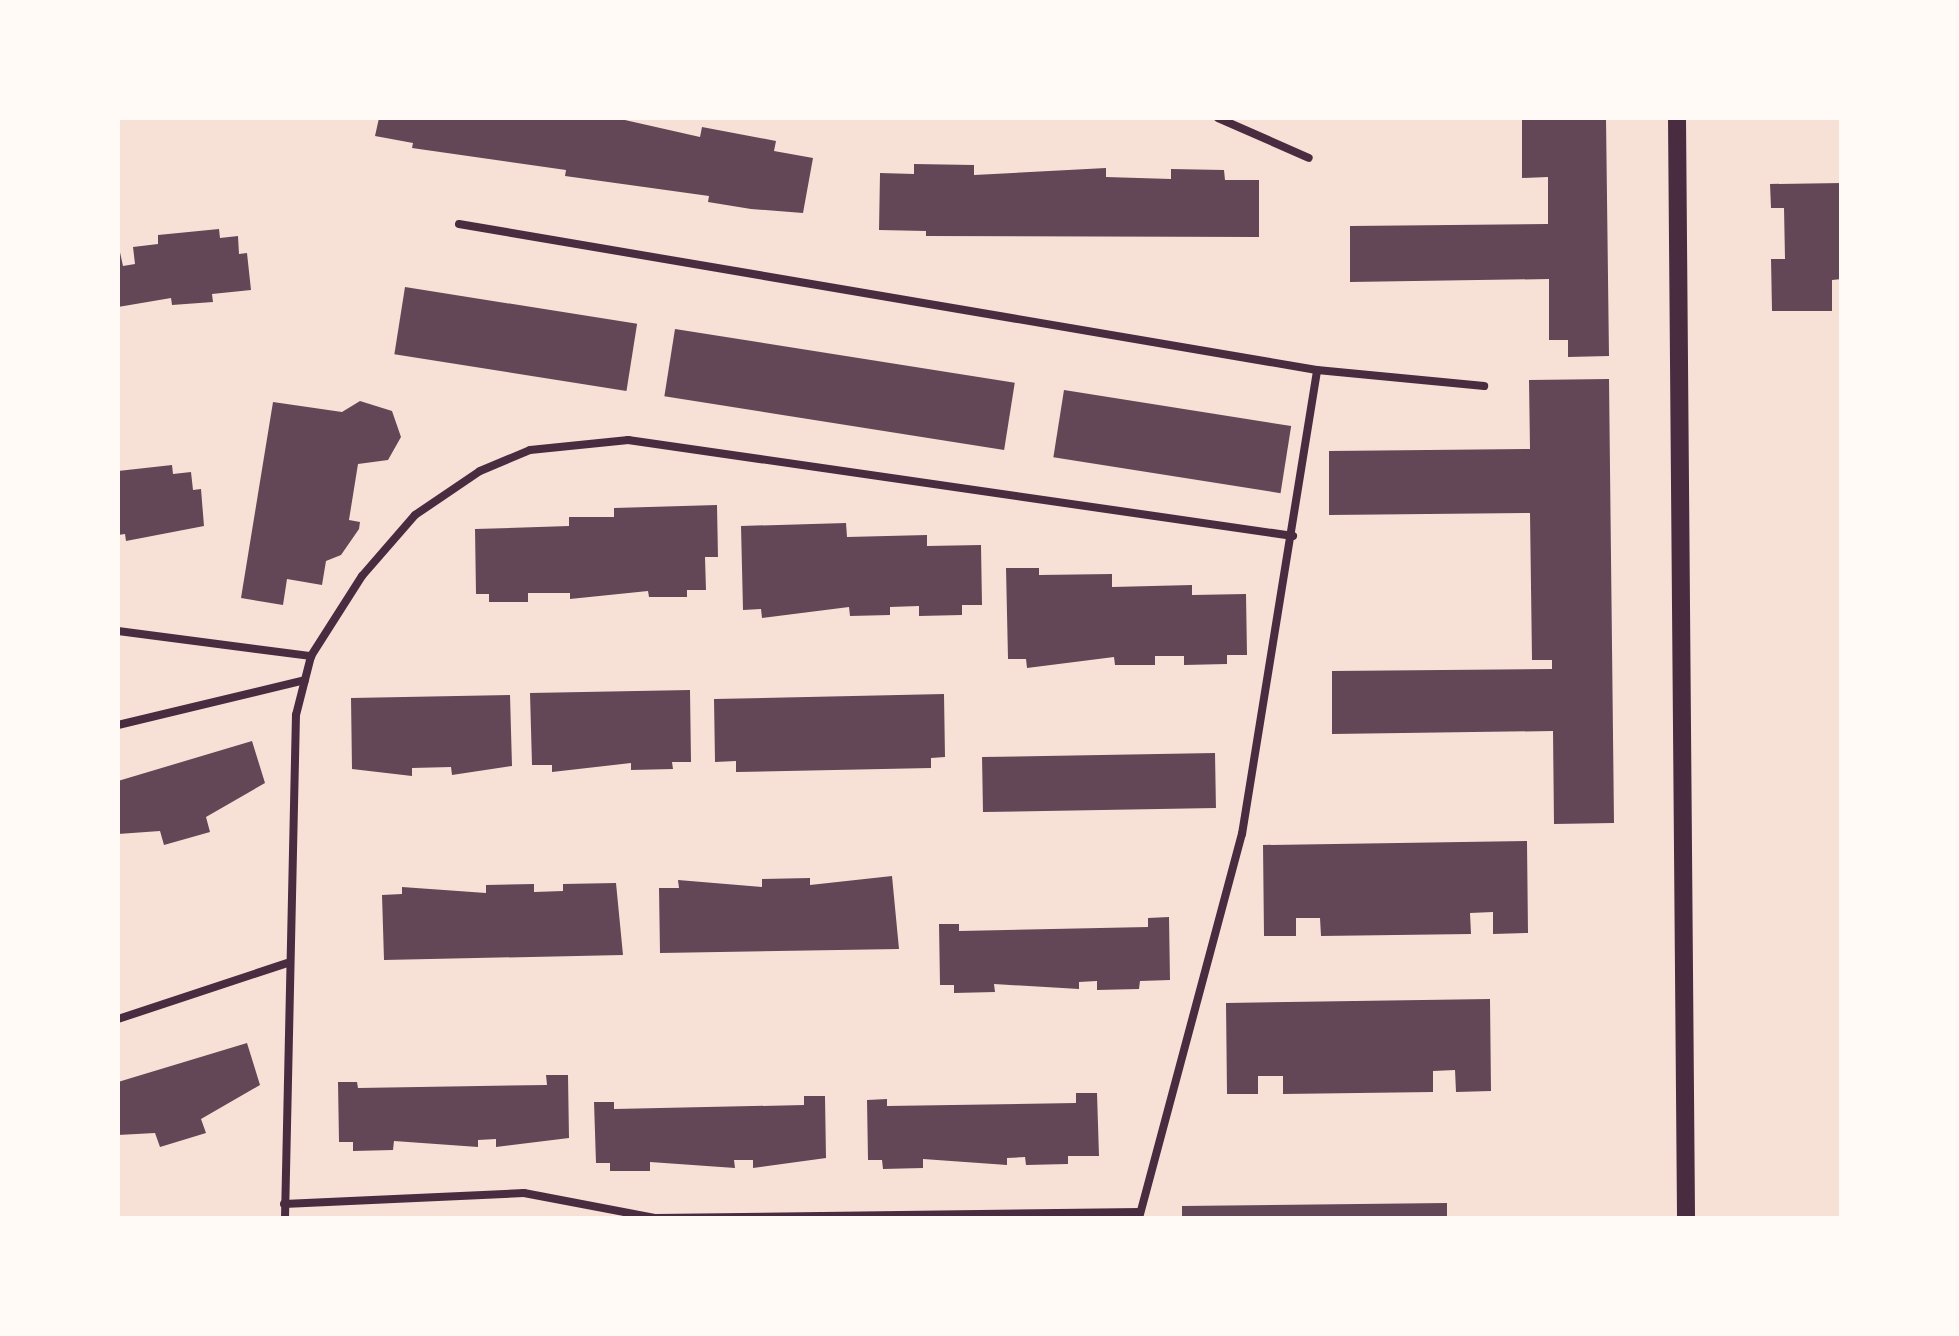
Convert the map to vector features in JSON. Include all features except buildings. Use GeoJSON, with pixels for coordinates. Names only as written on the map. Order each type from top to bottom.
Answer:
{"type":"FeatureCollection","features":[{"type":"Feature","properties":{"kind":"street"},"geometry":{"type":"LineString","coordinates":[[1678,118],[1686,1218]]}},
{"type":"Feature","properties":{"kind":"lane"},"geometry":{"type":"LineString","coordinates":[[1218,118],[1309,158]]}},
{"type":"Feature","properties":{"kind":"lane"},"geometry":{"type":"LineString","coordinates":[[459,224],[1317,370],[1484,386]]}},
{"type":"Feature","properties":{"kind":"lane"},"geometry":{"type":"LineString","coordinates":[[284,1204],[524,1194],[654,1218],[1140,1215],[1242,834],[1317,370]]}},
{"type":"Feature","properties":{"kind":"lane"},"geometry":{"type":"LineString","coordinates":[[285,1218],[286,963],[296,714],[311,656],[362,576],[415,515],[480,471],[530,450],[574,441],[628,440],[1293,536]]}},
{"type":"Feature","properties":{"kind":"lane"},"geometry":{"type":"LineString","coordinates":[[118,631],[311,656]]}},
{"type":"Feature","properties":{"kind":"lane"},"geometry":{"type":"LineString","coordinates":[[118,725],[305,680]]}},
{"type":"Feature","properties":{"kind":"lane"},"geometry":{"type":"LineString","coordinates":[[118,1019],[286,963]]}}]}
